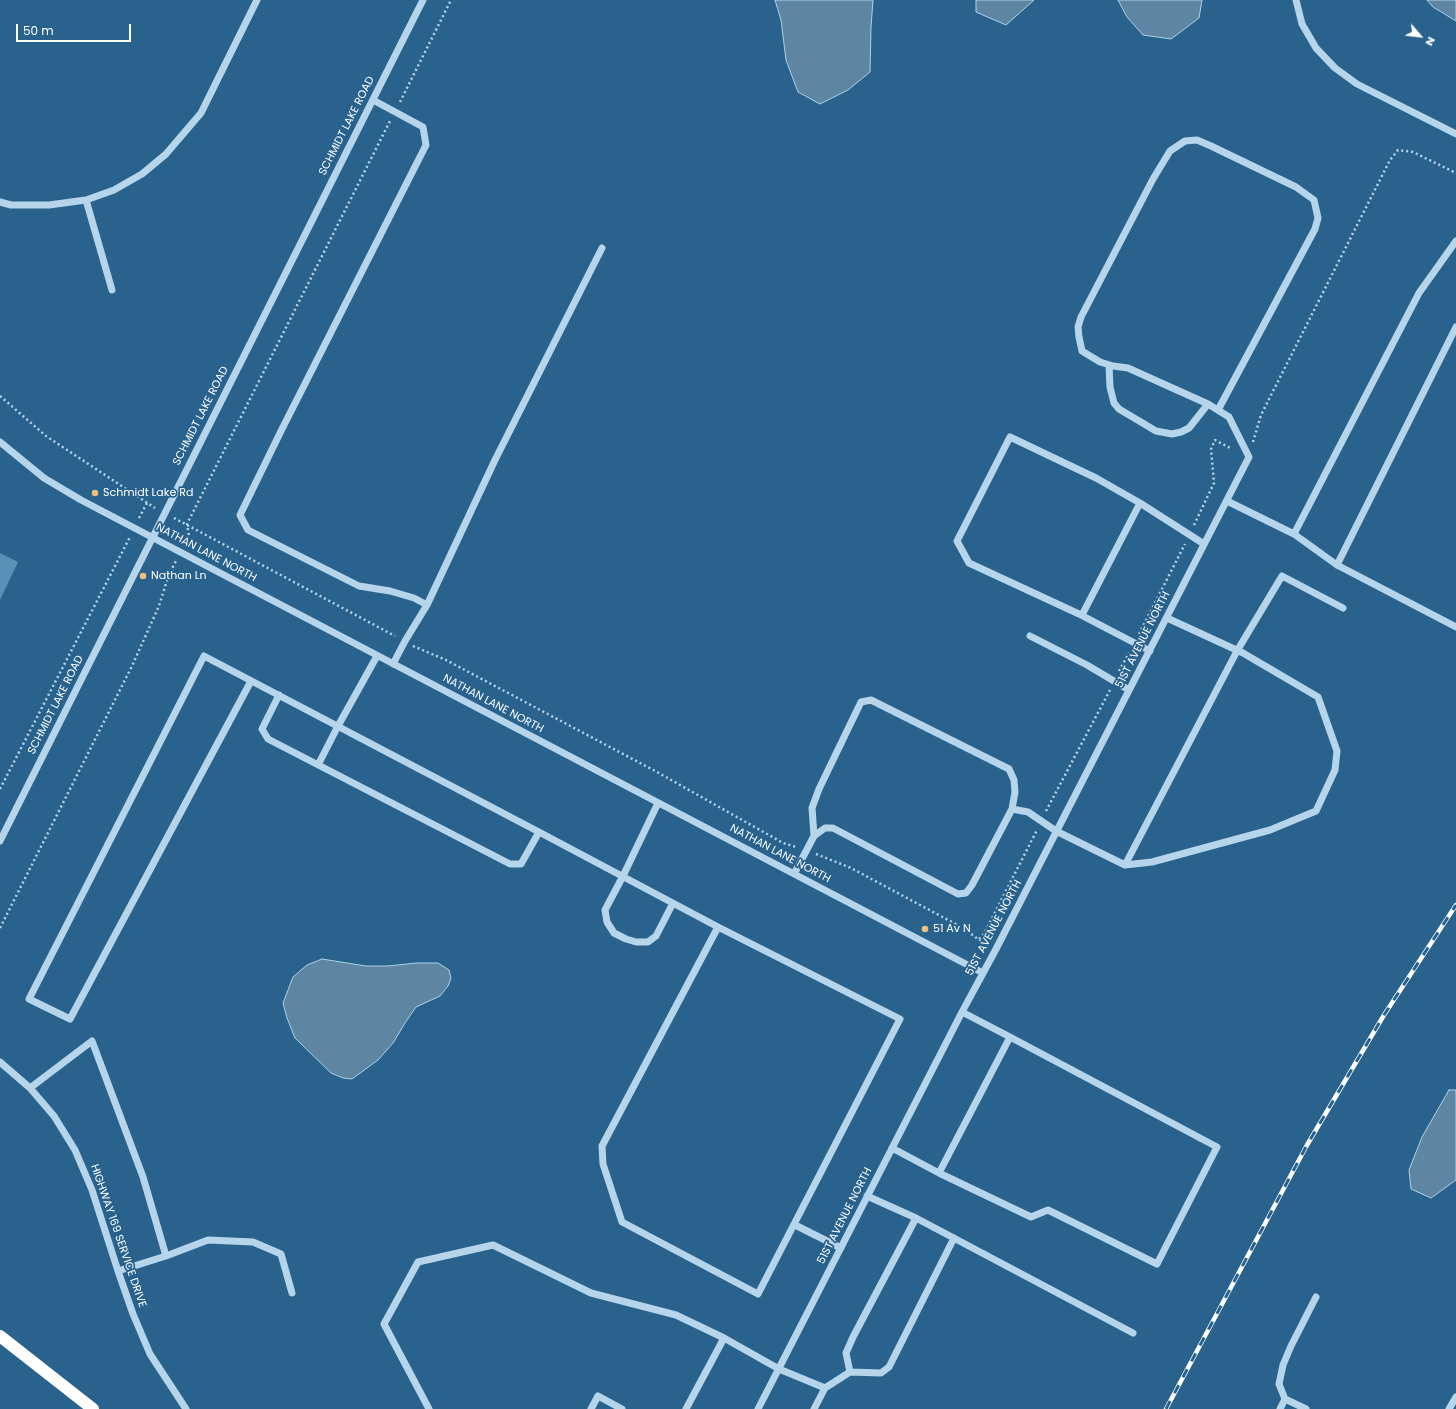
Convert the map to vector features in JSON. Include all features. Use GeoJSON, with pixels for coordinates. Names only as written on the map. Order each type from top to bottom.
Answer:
{"type":"FeatureCollection","features":[{"type":"Feature","properties":{"kind":"highway"},"geometry":{"type":"LineString","coordinates":[[0,1336],[93,1409]]}},
{"type":"Feature","properties":{"kind":"street"},"geometry":{"type":"LineString","coordinates":[[0,202],[11,205],[49,205],[86,200],[114,190],[142,174],[166,154],[201,113],[257,0]]}},
{"type":"Feature","properties":{"kind":"street","name":"SCHMIDT LAKE ROAD"},"geometry":{"type":"LineString","coordinates":[[0,842],[3,826],[165,513],[423,0]]}},
{"type":"Feature","properties":{"kind":"street"},"geometry":{"type":"LineString","coordinates":[[1296,0],[1302,24],[1316,48],[1335,68],[1357,84],[1456,134]]}},
{"type":"Feature","properties":{"kind":"street"},"geometry":{"type":"LineString","coordinates":[[373,100],[423,127],[426,145],[240,515],[248,530],[359,586],[390,591],[414,598],[427,605]]}},
{"type":"Feature","properties":{"kind":"street"},"geometry":{"type":"LineString","coordinates":[[1218,410],[1315,229],[1318,218],[1314,200],[1296,187],[1212,146],[1197,140],[1185,141],[1170,151],[1153,179],[1081,317],[1078,327],[1079,337],[1082,351],[1100,362],[1128,368],[1208,404],[1229,417],[1249,457]]}},
{"type":"Feature","properties":{"kind":"street"},"geometry":{"type":"LineString","coordinates":[[86,200],[112,290]]}},
{"type":"Feature","properties":{"kind":"street"},"geometry":{"type":"LineString","coordinates":[[1294,534],[1419,293],[1456,241]]}},
{"type":"Feature","properties":{"kind":"street"},"geometry":{"type":"LineString","coordinates":[[393,664],[427,605],[494,460],[602,248]]}},
{"type":"Feature","properties":{"kind":"street"},"geometry":{"type":"LineString","coordinates":[[1337,565],[1456,327]]}},
{"type":"Feature","properties":{"kind":"street"},"geometry":{"type":"LineString","coordinates":[[1109,365],[1110,387],[1114,403],[1119,409],[1156,431],[1172,434],[1189,428],[1208,404]]}},
{"type":"Feature","properties":{"kind":"street"},"geometry":{"type":"LineString","coordinates":[[1150,651],[1082,615],[969,563],[957,541],[1010,437],[1096,478],[1140,503],[1204,544]]}},
{"type":"Feature","properties":{"kind":"street","name":"NATHAN LANE NORTH"},"geometry":{"type":"LineString","coordinates":[[0,442],[44,478],[81,500],[983,973]]}},
{"type":"Feature","properties":{"kind":"street","name":"51ST AVENUE NORTH"},"geometry":{"type":"LineString","coordinates":[[758,1409],[1249,457]]}},
{"type":"Feature","properties":{"kind":"street"},"geometry":{"type":"LineString","coordinates":[[1227,501],[1294,534],[1337,565],[1456,627]]}},
{"type":"Feature","properties":{"kind":"street"},"geometry":{"type":"LineString","coordinates":[[1082,615],[1140,503]]}},
{"type":"Feature","properties":{"kind":"street"},"geometry":{"type":"LineString","coordinates":[[1125,865],[1237,651],[1282,576],[1343,608]]}},
{"type":"Feature","properties":{"kind":"street"},"geometry":{"type":"LineString","coordinates":[[1012,809],[1028,812],[1056,832],[1125,865],[1152,862],[1270,830],[1316,811],[1335,770],[1337,751],[1318,697],[1243,653],[1166,618]]}},
{"type":"Feature","properties":{"kind":"street"},"geometry":{"type":"LineString","coordinates":[[1030,636],[1087,665],[1129,690]]}},
{"type":"Feature","properties":{"kind":"street"},"geometry":{"type":"LineString","coordinates":[[251,681],[70,1019],[29,999],[204,656],[718,927],[900,1019],[758,1294],[622,1222],[603,1164],[602,1146],[718,927]]}},
{"type":"Feature","properties":{"kind":"street"},"geometry":{"type":"LineString","coordinates":[[318,765],[377,656]]}},
{"type":"Feature","properties":{"kind":"street"},"geometry":{"type":"LineString","coordinates":[[279,695],[262,730],[268,739],[510,864],[521,864],[539,832]]}},
{"type":"Feature","properties":{"kind":"street"},"geometry":{"type":"LineString","coordinates":[[794,874],[814,836],[825,828],[833,828],[958,894],[966,893],[972,885],[1012,809],[1015,792],[1014,780],[1009,769],[871,700],[862,702],[819,789],[812,808],[814,836]]}},
{"type":"Feature","properties":{"kind":"street"},"geometry":{"type":"LineString","coordinates":[[658,802],[605,910],[606,922],[614,933],[636,942],[648,942],[656,936],[673,903]]}},
{"type":"Feature","properties":{"kind":"street"},"geometry":{"type":"LineString","coordinates":[[892,1148],[939,1173],[1031,1217],[1048,1210],[1157,1264],[1217,1148],[962,1012]]}},
{"type":"Feature","properties":{"kind":"street"},"geometry":{"type":"LineString","coordinates":[[939,1173],[1010,1037]]}},
{"type":"Feature","properties":{"kind":"street"},"geometry":{"type":"LineString","coordinates":[[30,1088],[92,1041],[143,1177],[166,1256]]}},
{"type":"Feature","properties":{"kind":"street","name":"HIGHWAY 169 SERVICE DRIVE"},"geometry":{"type":"LineString","coordinates":[[0,1062],[30,1088],[54,1116],[75,1150],[92,1190],[133,1314],[150,1354],[186,1409]]}},
{"type":"Feature","properties":{"kind":"street"},"geometry":{"type":"LineString","coordinates":[[868,1196],[916,1218],[1133,1333]]}},
{"type":"Feature","properties":{"kind":"street"},"geometry":{"type":"LineString","coordinates":[[850,1372],[846,1353],[916,1218]]}},
{"type":"Feature","properties":{"kind":"street"},"geometry":{"type":"LineString","coordinates":[[794,1224],[841,1248]]}},
{"type":"Feature","properties":{"kind":"street"},"geometry":{"type":"LineString","coordinates":[[814,1409],[825,1388],[850,1372],[881,1373],[889,1367],[954,1238]]}},
{"type":"Feature","properties":{"kind":"street"},"geometry":{"type":"LineString","coordinates":[[118,1271],[166,1256],[208,1240],[253,1242],[281,1254],[292,1293]]}},
{"type":"Feature","properties":{"kind":"street"},"geometry":{"type":"LineString","coordinates":[[429,1409],[384,1324],[418,1262],[493,1245],[591,1293],[676,1315],[724,1338],[779,1369],[825,1388]]}},
{"type":"Feature","properties":{"kind":"street"},"geometry":{"type":"LineString","coordinates":[[1306,1409],[1285,1399],[1279,1384],[1283,1364],[1316,1298]]}},
{"type":"Feature","properties":{"kind":"street"},"geometry":{"type":"LineString","coordinates":[[686,1409],[724,1338]]}},
{"type":"Feature","properties":{"kind":"street"},"geometry":{"type":"LineString","coordinates":[[591,1409],[598,1396],[622,1409]]}},
{"type":"Feature","properties":{"kind":"street"},"geometry":{"type":"LineString","coordinates":[[1449,1409],[1456,1397]]}},
{"type":"Feature","properties":{"kind":"street"},"geometry":{"type":"LineString","coordinates":[[1280,1409],[1285,1399]]}},
{"type":"Feature","properties":{"kind":"path"},"geometry":{"type":"LineString","coordinates":[[0,928],[132,666],[159,606],[169,574],[189,536],[187,524],[452,0]]}},
{"type":"Feature","properties":{"kind":"path"},"geometry":{"type":"LineString","coordinates":[[1249,457],[1261,415],[1390,160],[1398,150],[1413,152],[1456,173]]}},
{"type":"Feature","properties":{"kind":"path"},"geometry":{"type":"LineString","coordinates":[[0,396],[46,436],[147,503],[422,651],[446,660],[650,768],[783,843],[851,868],[963,928],[995,951]]}},
{"type":"Feature","properties":{"kind":"path"},"geometry":{"type":"LineString","coordinates":[[0,789],[147,503]]}},
{"type":"Feature","properties":{"kind":"water"},"geometry":{"type":"Polygon","coordinates":[[[775,0],[873,0],[870,72],[848,90],[820,104],[798,92],[786,60],[781,20],[775,0]]]}},
{"type":"Feature","properties":{"kind":"water"},"geometry":{"type":"Polygon","coordinates":[[[976,0],[1034,0],[1006,25],[976,12],[976,0]]]}},
{"type":"Feature","properties":{"kind":"water"},"geometry":{"type":"Polygon","coordinates":[[[1118,0],[1202,0],[1199,18],[1171,39],[1143,35],[1127,17],[1118,0]]]}},
{"type":"Feature","properties":{"kind":"water"},"geometry":{"type":"Polygon","coordinates":[[[1427,0],[1456,0],[1456,21],[1433,7],[1427,0]]]}},
{"type":"Feature","properties":{"kind":"water"},"geometry":{"type":"Polygon","coordinates":[[[322,959],[366,966],[438,963],[449,970],[451,978],[448,986],[440,996],[416,1007],[393,1043],[378,1060],[352,1079],[343,1078],[331,1073],[295,1038],[283,1003],[293,977],[307,965],[322,959]]]}},
{"type":"Feature","properties":{"kind":"water"},"geometry":{"type":"Polygon","coordinates":[[[1449,1090],[1456,1090],[1456,1180],[1431,1198],[1411,1189],[1409,1170],[1422,1137],[1449,1090]]]}},
{"type":"Feature","properties":{"kind":"building"},"geometry":{"type":"Polygon","coordinates":[[[0,553],[18,562],[0,600],[0,553]]]}},
{"type":"Feature","properties":{"kind":"railway"},"geometry":{"type":"LineString","coordinates":[[1166,1409],[1307,1145],[1384,1015],[1456,905]]}},
{"type":"Feature","properties":{"kind":"place","name":"Schmidt Lake Rd"},"geometry":{"type":"Point","coordinates":[95,493]}},
{"type":"Feature","properties":{"kind":"place","name":"Nathan Ln"},"geometry":{"type":"Point","coordinates":[143,576]}},
{"type":"Feature","properties":{"kind":"place","name":"51 Av N"},"geometry":{"type":"Point","coordinates":[925,929]}}]}
